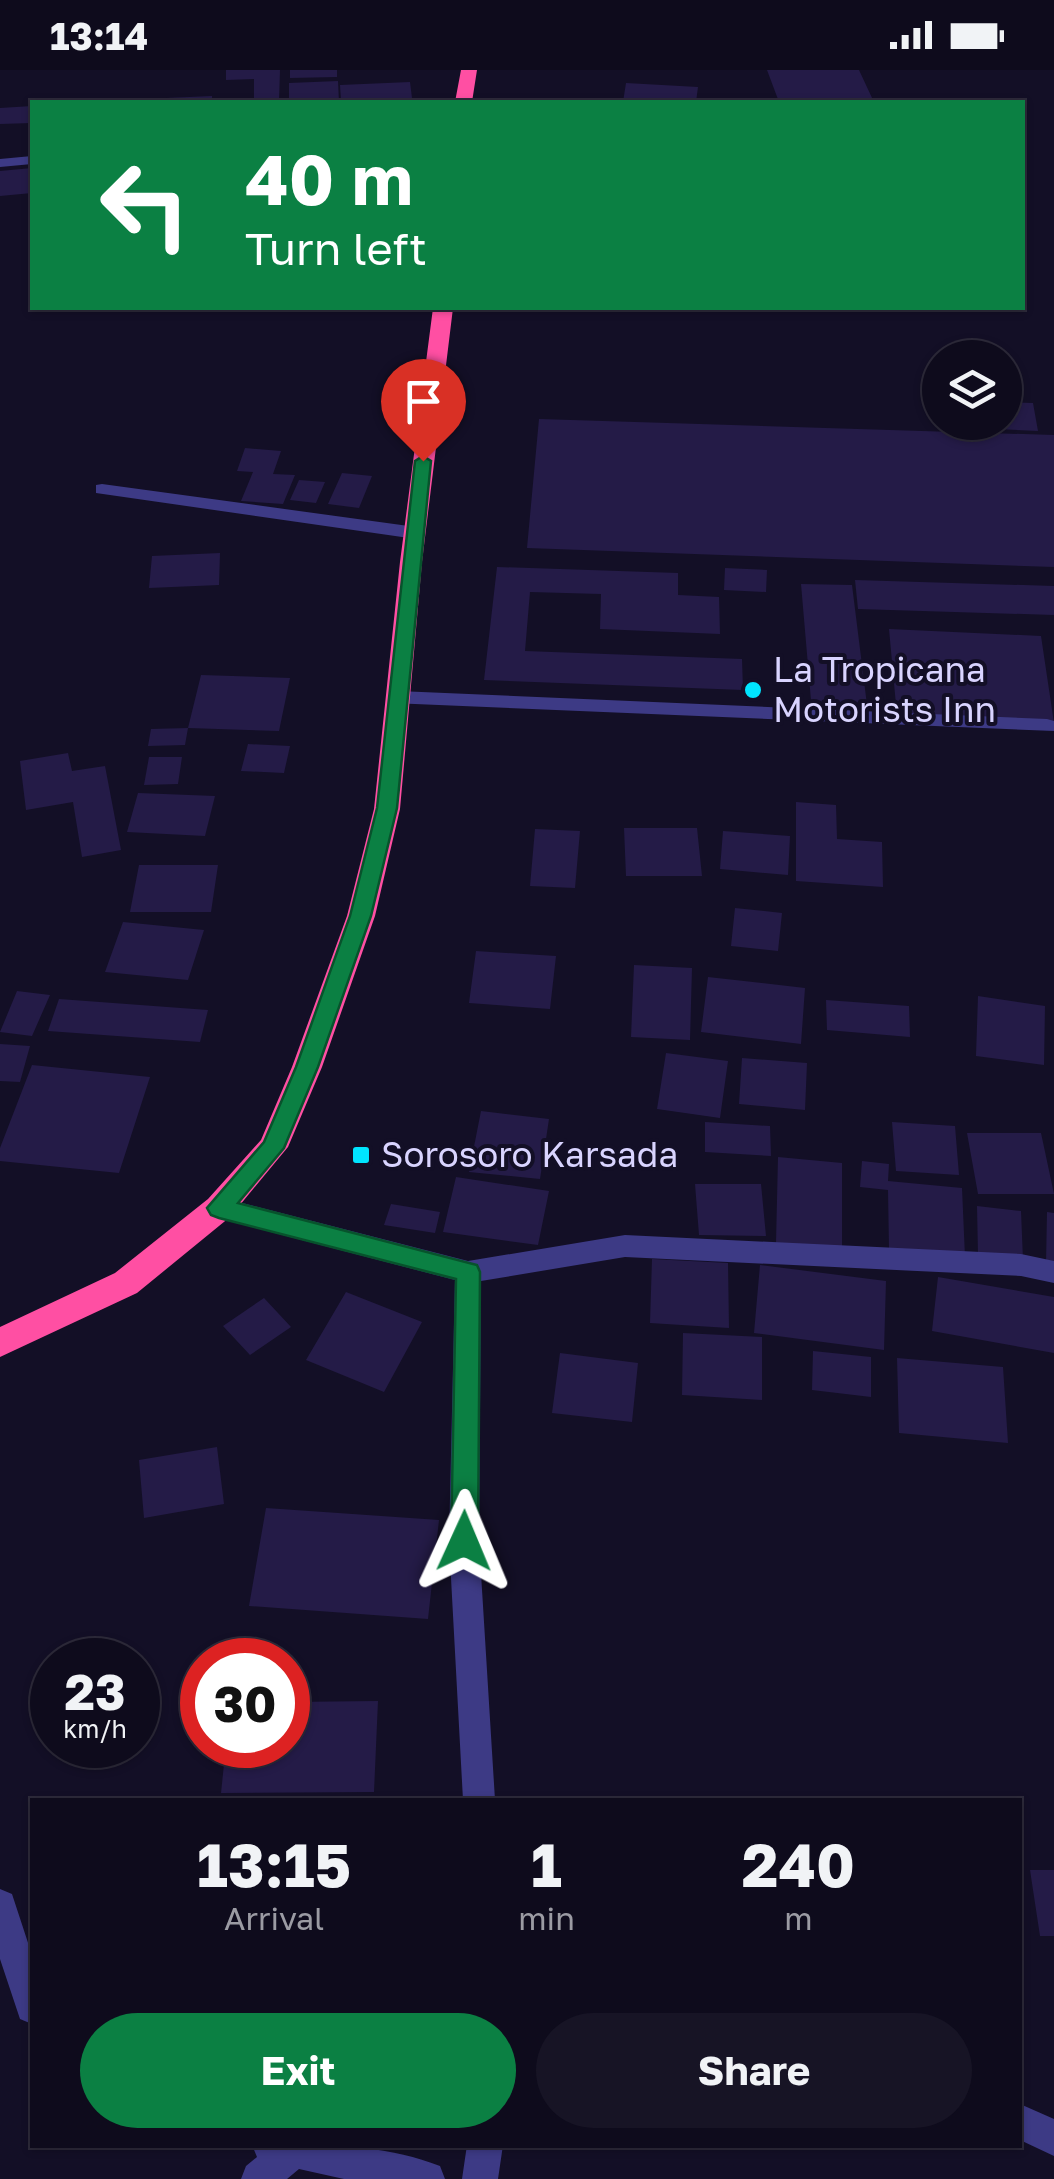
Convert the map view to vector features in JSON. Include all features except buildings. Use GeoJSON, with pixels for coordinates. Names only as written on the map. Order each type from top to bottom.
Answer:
{"type":"FeatureCollection","features":[{"type":"Feature","properties":{"kind":"highway"},"geometry":{"type":"LineString","coordinates":[[464,100],[469,70]]}},
{"type":"Feature","properties":{"kind":"highway"},"geometry":{"type":"LineString","coordinates":[[0,1343],[126,1283],[219,1208],[273,1148],[307,1067],[360,916],[387,808],[443,310]]}},
{"type":"Feature","properties":{"kind":"street"},"geometry":{"type":"LineString","coordinates":[[0,163],[30,160]]}},
{"type":"Feature","properties":{"kind":"street"},"geometry":{"type":"LineString","coordinates":[[102,489],[416,533]]}},
{"type":"Feature","properties":{"kind":"street"},"geometry":{"type":"LineString","coordinates":[[398,698],[1047,726]]}},
{"type":"Feature","properties":{"kind":"street"},"geometry":{"type":"LineString","coordinates":[[219,1208],[468,1272],[626,1246],[1021,1265],[1054,1272]]}},
{"type":"Feature","properties":{"kind":"street"},"geometry":{"type":"LineString","coordinates":[[468,1272],[464,1541],[479,1798]]}},
{"type":"Feature","properties":{"kind":"street"},"geometry":{"type":"LineString","coordinates":[[0,1906],[30,2001]]}},
{"type":"Feature","properties":{"kind":"street"},"geometry":{"type":"LineString","coordinates":[[1022,2123],[1054,2138]]}},
{"type":"Feature","properties":{"kind":"street"},"geometry":{"type":"LineString","coordinates":[[480,2179],[485,2148]]}},
{"type":"Feature","properties":{"kind":"street"},"geometry":{"type":"LineString","coordinates":[[259,2179],[281,2149],[427,2179]]}},
{"type":"Feature","properties":{"kind":"place","name":"La Tropicana Motorists Inn"},"geometry":{"type":"Point","coordinates":[753,690]}},
{"type":"Feature","properties":{"kind":"place","name":"Sorosoro Karsada"},"geometry":{"type":"Point","coordinates":[361,1155]}},
{"type":"Feature","properties":{"kind":"route"},"geometry":{"type":"LineString","coordinates":[[423,461],[387,808],[360,916],[307,1067],[273,1148],[219,1208],[468,1272],[464,1541]]}}]}
